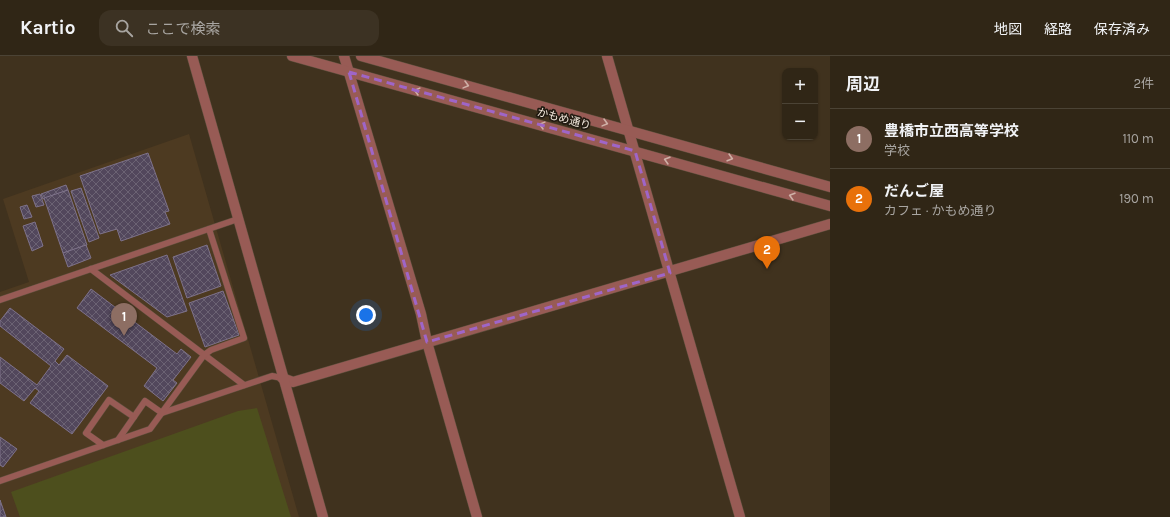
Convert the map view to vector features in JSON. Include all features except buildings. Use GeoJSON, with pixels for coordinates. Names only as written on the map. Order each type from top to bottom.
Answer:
{"type":"FeatureCollection","features":[{"type":"Feature","properties":{"kind":"street"},"geometry":{"type":"LineString","coordinates":[[192,56],[282,378],[323,517]]}},
{"type":"Feature","properties":{"kind":"street","name":"かもめ通り"},"geometry":{"type":"LineString","coordinates":[[292,56],[830,206]]}},
{"type":"Feature","properties":{"kind":"street"},"geometry":{"type":"LineString","coordinates":[[344,56],[421,314],[426,342],[478,517]]}},
{"type":"Feature","properties":{"kind":"street","name":"かもめ通り"},"geometry":{"type":"LineString","coordinates":[[361,56],[628,129],[830,187]]}},
{"type":"Feature","properties":{"kind":"street"},"geometry":{"type":"LineString","coordinates":[[607,56],[740,517]]}},
{"type":"Feature","properties":{"kind":"street"},"geometry":{"type":"LineString","coordinates":[[282,378],[293,382],[426,342],[670,273],[830,224]]}},
{"type":"Feature","properties":{"kind":"lane"},"geometry":{"type":"LineString","coordinates":[[0,300],[238,219]]}},
{"type":"Feature","properties":{"kind":"lane"},"geometry":{"type":"LineString","coordinates":[[0,481],[150,429],[204,356],[211,350],[244,338],[209,229]]}},
{"type":"Feature","properties":{"kind":"lane"},"geometry":{"type":"LineString","coordinates":[[91,269],[244,385]]}},
{"type":"Feature","properties":{"kind":"lane"},"geometry":{"type":"LineString","coordinates":[[162,413],[272,376],[282,378]]}},
{"type":"Feature","properties":{"kind":"lane"},"geometry":{"type":"LineString","coordinates":[[103,445],[86,433],[109,400],[134,418]]}},
{"type":"Feature","properties":{"kind":"lane"},"geometry":{"type":"LineString","coordinates":[[118,440],[145,401],[162,413]]}},
{"type":"Feature","properties":{"kind":"highlighted area"},"geometry":{"type":"Polygon","coordinates":[[[349,72],[635,151],[670,273],[427,342],[349,72]]]}},
{"type":"Feature","properties":{"kind":"shaded area"},"geometry":{"type":"Polygon","coordinates":[[[189,134],[299,517],[0,517],[0,292],[29,282],[3,199],[189,134]]]}},
{"type":"Feature","properties":{"kind":"shaded area"},"geometry":{"type":"Polygon","coordinates":[[[257,408],[291,517],[20,517],[11,492],[238,411],[257,408]]]}},
{"type":"Feature","properties":{"kind":"place","name":"だんご屋"},"geometry":{"type":"Point","coordinates":[767,269]}},
{"type":"Feature","properties":{"kind":"place","name":"豊橋市立西高等学校"},"geometry":{"type":"Point","coordinates":[124,336]}}]}
